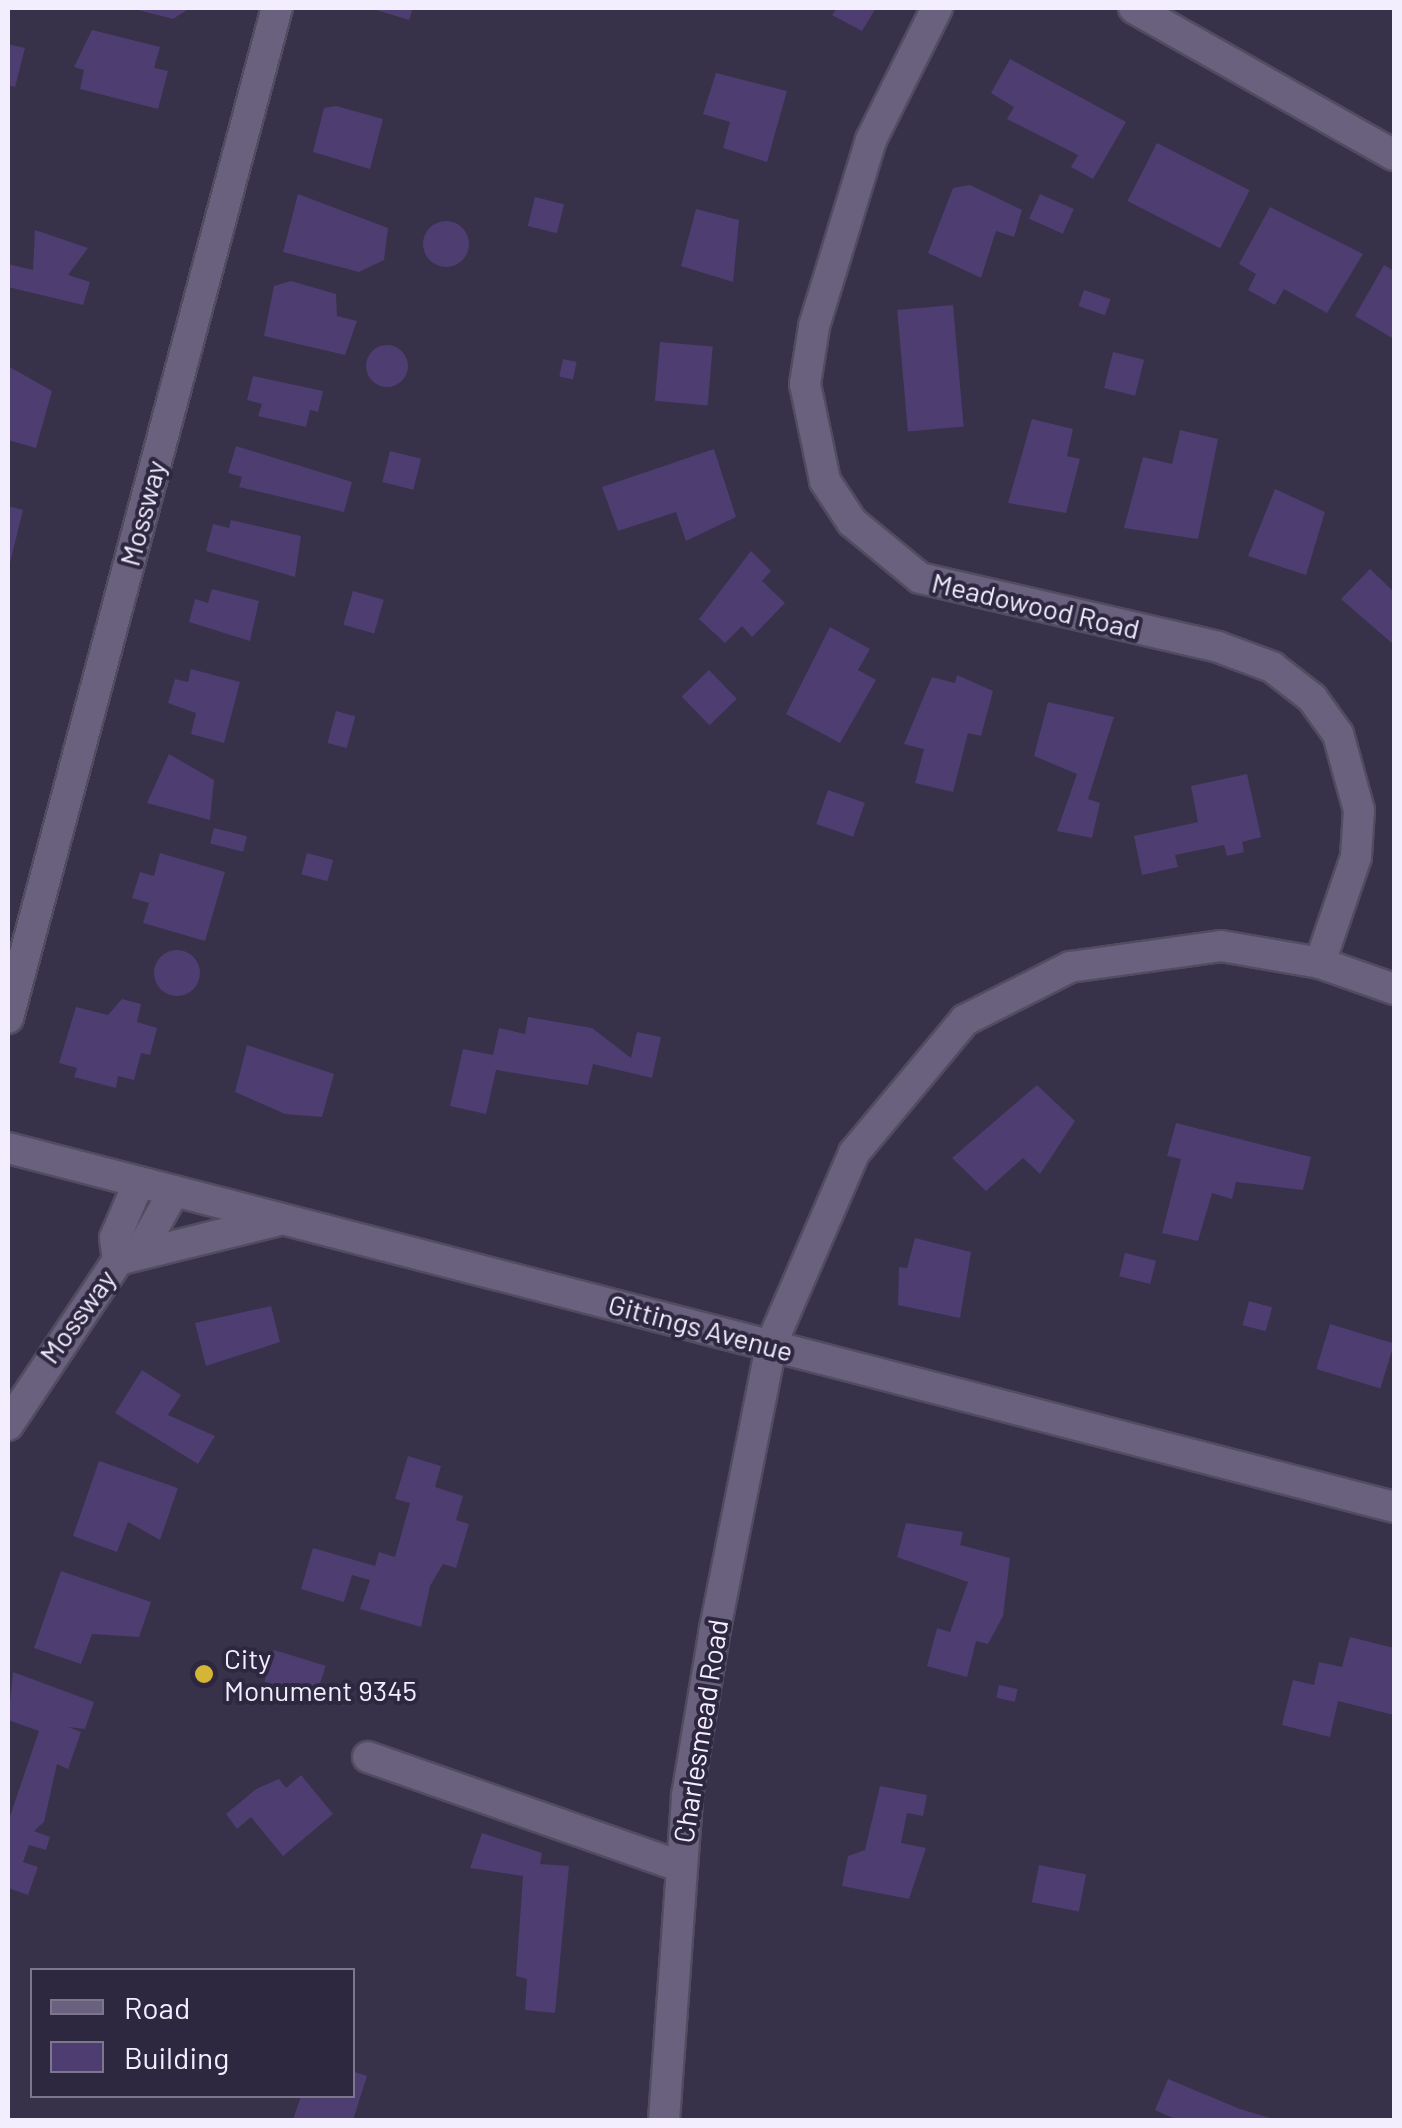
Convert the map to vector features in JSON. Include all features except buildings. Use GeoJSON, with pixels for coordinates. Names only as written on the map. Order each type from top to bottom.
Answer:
{"type":"FeatureCollection","features":[{"type":"Feature","properties":{"kind":"street","name":"Mossway"},"geometry":{"type":"LineString","coordinates":[[8,1018],[276,8]]}},
{"type":"Feature","properties":{"kind":"street","name":"Meadowood Road"},"geometry":{"type":"LineString","coordinates":[[936,8],[871,140],[814,326],[806,384],[825,481],[872,543],[920,578],[1218,647],[1272,667],[1312,698],[1338,734],[1359,810],[1356,857],[1320,963]]}},
{"type":"Feature","properties":{"kind":"street"},"geometry":{"type":"LineString","coordinates":[[1134,8],[1394,155]]}},
{"type":"Feature","properties":{"kind":"street","name":"Charlesmead Road"},"geometry":{"type":"LineString","coordinates":[[664,2120],[680,1866],[771,1346],[854,1152],[965,1020],[1018,987],[1110,957],[1221,946],[1320,963],[1394,990]]}},
{"type":"Feature","properties":{"kind":"street","name":"Gittings Avenue"},"geometry":{"type":"LineString","coordinates":[[8,1148],[1394,1507]]}},
{"type":"Feature","properties":{"kind":"street","name":"Mossway"},"geometry":{"type":"LineString","coordinates":[[129,1256],[115,1238],[139,1182]]}},
{"type":"Feature","properties":{"kind":"street","name":"Mossway"},"geometry":{"type":"LineString","coordinates":[[8,1425],[174,1191]]}},
{"type":"Feature","properties":{"kind":"street","name":"Mossway"},"geometry":{"type":"LineString","coordinates":[[129,1256],[284,1219]]}},
{"type":"Feature","properties":{"kind":"street"},"geometry":{"type":"LineString","coordinates":[[368,1757],[680,1866]]}},
{"type":"Feature","properties":{"kind":"place","name":"City Monument 9345"},"geometry":{"type":"Point","coordinates":[204,1674]}}]}
